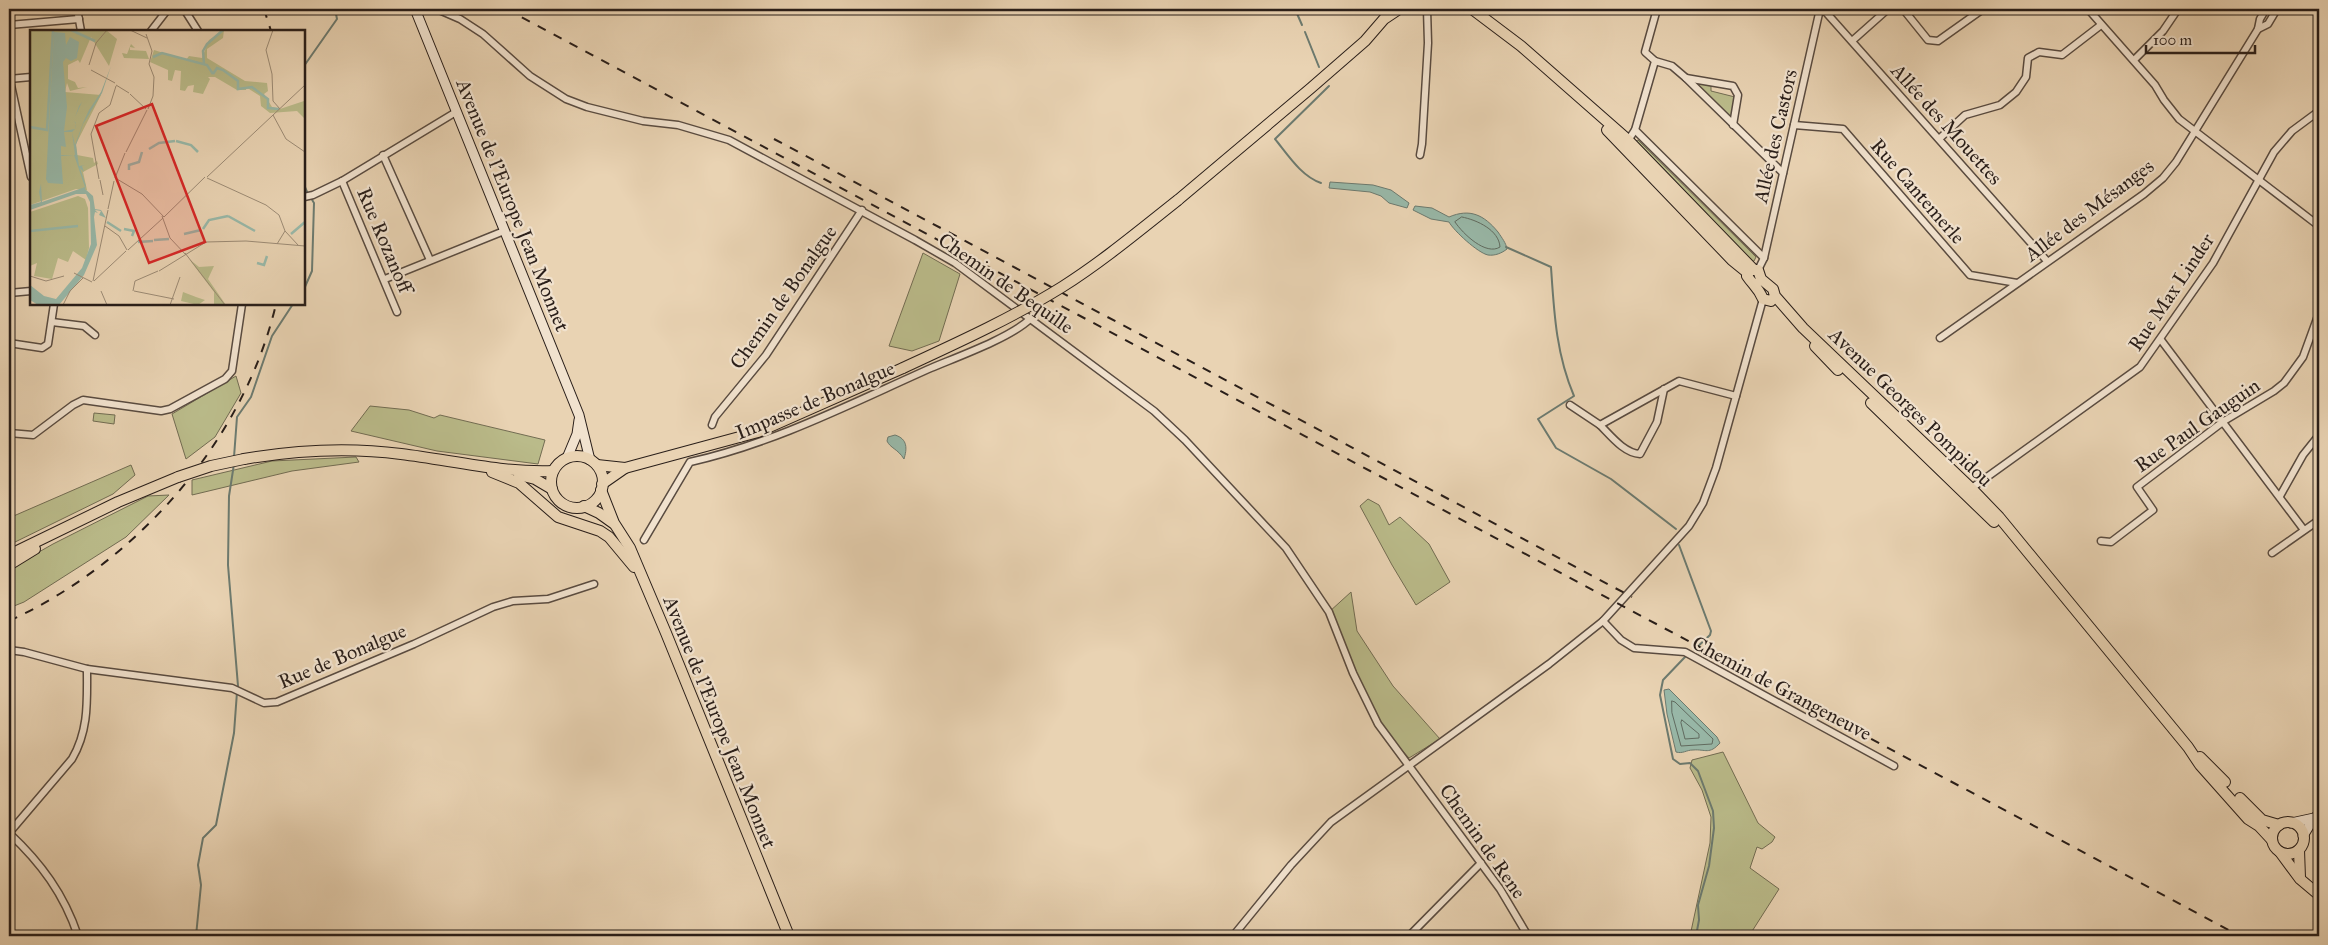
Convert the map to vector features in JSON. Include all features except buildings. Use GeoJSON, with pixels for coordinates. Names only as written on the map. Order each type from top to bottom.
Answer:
{"type":"FeatureCollection","features":[{"type":"Feature","properties":{"kind":"main road","name":"Avenue de l'Europe Jean Monnet"},"geometry":{"type":"LineString","coordinates":[[415,9],[579,415],[593,462]]}},
{"type":"Feature","properties":{"kind":"main road"},"geometry":{"type":"LineString","coordinates":[[1342,61],[1388,9]]}},
{"type":"Feature","properties":{"kind":"main road"},"geometry":{"type":"LineString","coordinates":[[625,468],[593,462],[580,456],[567,458],[558,463],[553,471],[552,489],[556,497],[566,505],[574,508],[584,506],[596,499],[602,487],[625,468],[758,432],[903,368],[1011,316],[1063,287],[1106,257],[1178,200],[1365,41],[1384,19],[1399,9]]}},
{"type":"Feature","properties":{"kind":"main road","name":"Avenue Georges Pompidou"},"geometry":{"type":"LineString","coordinates":[[1466,9],[1475,12],[1521,46],[1591,110],[1609,132],[1732,260],[1753,270],[1775,291],[1770,299],[1861,384],[1968,491],[1999,518],[2020,546],[2048,576],[2188,747],[2200,765],[2248,818],[2259,826],[2272,840]]}},
{"type":"Feature","properties":{"kind":"main road"},"geometry":{"type":"LineString","coordinates":[[567,458],[577,434],[579,415]]}},
{"type":"Feature","properties":{"kind":"main road"},"geometry":{"type":"LineString","coordinates":[[9,555],[118,502],[178,477],[244,459],[289,452],[336,449],[399,454],[502,470],[536,480],[552,489]]}},
{"type":"Feature","properties":{"kind":"main road"},"geometry":{"type":"LineString","coordinates":[[593,462],[601,474],[602,487]]}},
{"type":"Feature","properties":{"kind":"main road"},"geometry":{"type":"LineString","coordinates":[[467,464],[519,483],[558,517],[600,531],[619,548],[641,575]]}},
{"type":"Feature","properties":{"kind":"main road"},"geometry":{"type":"LineString","coordinates":[[502,470],[553,471]]}},
{"type":"Feature","properties":{"kind":"main road","name":"Avenue de l'Europe Jean Monnet"},"geometry":{"type":"LineString","coordinates":[[602,487],[614,524],[630,548],[788,936]]}},
{"type":"Feature","properties":{"kind":"main road","name":"Avenue de l'Europe Jean Monnet"},"geometry":{"type":"LineString","coordinates":[[584,506],[599,513],[614,524]]}},
{"type":"Feature","properties":{"kind":"main road"},"geometry":{"type":"LineString","coordinates":[[9,566],[67,528]]}},
{"type":"Feature","properties":{"kind":"main road","name":"Avenue Georges Pompidou"},"geometry":{"type":"LineString","coordinates":[[2188,747],[2204,760],[2262,820],[2279,825]]}},
{"type":"Feature","properties":{"kind":"main road"},"geometry":{"type":"LineString","coordinates":[[2317,816],[2279,825],[2274,831],[2272,840],[2300,879],[2319,895]]}},
{"type":"Feature","properties":{"kind":"main road"},"geometry":{"type":"LineString","coordinates":[[2300,879],[2299,850],[2304,836],[2317,816]]}},
{"type":"Feature","properties":{"kind":"main road"},"geometry":{"type":"LineString","coordinates":[[2291,823],[2299,827],[2304,836]]}},
{"type":"Feature","properties":{"kind":"main road"},"geometry":{"type":"LineString","coordinates":[[2280,852],[2290,854],[2299,850]]}},
{"type":"Feature","properties":{"kind":"street"},"geometry":{"type":"LineString","coordinates":[[78,9],[75,19],[80,30]]}},
{"type":"Feature","properties":{"kind":"street"},"geometry":{"type":"LineString","coordinates":[[152,30],[168,9]]}},
{"type":"Feature","properties":{"kind":"street"},"geometry":{"type":"LineString","coordinates":[[184,9],[197,30]]}},
{"type":"Feature","properties":{"kind":"street","name":"Chemin de Bequille"},"geometry":{"type":"LineString","coordinates":[[437,9],[460,19],[484,34],[530,76],[566,99],[587,107],[643,121],[678,125],[729,140],[862,210],[955,263],[1160,417],[1185,440],[1286,548],[1329,612],[1352,672],[1378,724],[1410,766]]}},
{"type":"Feature","properties":{"kind":"street"},"geometry":{"type":"LineString","coordinates":[[1420,155],[1428,43],[1427,9]]}},
{"type":"Feature","properties":{"kind":"street"},"geometry":{"type":"LineString","coordinates":[[1658,9],[1645,52],[1655,61],[1672,66],[1686,78],[1783,173]]}},
{"type":"Feature","properties":{"kind":"street","name":"Allée des Mouettes"},"geometry":{"type":"LineString","coordinates":[[1821,9],[1852,41],[2047,261]]}},
{"type":"Feature","properties":{"kind":"street","name":"Allée des Castors"},"geometry":{"type":"LineString","coordinates":[[1753,270],[1764,258],[1821,9]]}},
{"type":"Feature","properties":{"kind":"street"},"geometry":{"type":"LineString","coordinates":[[1852,41],[1888,9]]}},
{"type":"Feature","properties":{"kind":"street"},"geometry":{"type":"LineString","coordinates":[[1903,9],[1928,40],[1933,42],[1938,41],[1983,9]]}},
{"type":"Feature","properties":{"kind":"street"},"geometry":{"type":"LineString","coordinates":[[2134,60],[2163,31],[2178,9]]}},
{"type":"Feature","properties":{"kind":"street","name":"Allée des Mésanges"},"geometry":{"type":"LineString","coordinates":[[1940,338],[2144,194],[2163,178],[2195,131],[2258,29],[2260,19],[2266,9]]}},
{"type":"Feature","properties":{"kind":"street","name":"Allée des Mésanges"},"geometry":{"type":"LineString","coordinates":[[2258,29],[2268,24],[2278,9]]}},
{"type":"Feature","properties":{"kind":"street"},"geometry":{"type":"LineString","coordinates":[[2092,10],[2101,25],[2155,85],[2179,119],[2319,226]]}},
{"type":"Feature","properties":{"kind":"street"},"geometry":{"type":"LineString","coordinates":[[9,26],[75,19]]}},
{"type":"Feature","properties":{"kind":"street"},"geometry":{"type":"LineString","coordinates":[[1939,139],[1965,115],[2000,104],[2016,92],[2026,77],[2028,58],[2039,52],[2062,54],[2101,25]]}},
{"type":"Feature","properties":{"kind":"street"},"geometry":{"type":"LineString","coordinates":[[1655,61],[1633,133],[1764,258]]}},
{"type":"Feature","properties":{"kind":"street"},"geometry":{"type":"LineString","coordinates":[[30,77],[9,78],[30,172]]}},
{"type":"Feature","properties":{"kind":"street"},"geometry":{"type":"LineString","coordinates":[[1686,78],[1734,86],[1738,95],[1733,125]]}},
{"type":"Feature","properties":{"kind":"street","name":"Rue Max Linder"},"geometry":{"type":"LineString","coordinates":[[1968,491],[2140,367],[2161,340],[2213,263],[2247,198],[2274,152],[2292,131],[2319,111]]}},
{"type":"Feature","properties":{"kind":"street"},"geometry":{"type":"LineString","coordinates":[[305,197],[314,195],[342,181],[456,112]]}},
{"type":"Feature","properties":{"kind":"street","name":"Rue Cantemerle"},"geometry":{"type":"LineString","coordinates":[[1794,125],[1843,129],[1970,275],[2017,284]]}},
{"type":"Feature","properties":{"kind":"street"},"geometry":{"type":"LineString","coordinates":[[383,155],[430,260]]}},
{"type":"Feature","properties":{"kind":"street","name":"Rue Rozanoff"},"geometry":{"type":"LineString","coordinates":[[342,181],[385,279],[397,312]]}},
{"type":"Feature","properties":{"kind":"street","name":"Chemin de Bonalgue"},"geometry":{"type":"LineString","coordinates":[[712,424],[715,416],[766,356],[862,210]]}},
{"type":"Feature","properties":{"kind":"street"},"geometry":{"type":"LineString","coordinates":[[385,279],[504,231]]}},
{"type":"Feature","properties":{"kind":"street"},"geometry":{"type":"LineString","coordinates":[[9,293],[30,291]]}},
{"type":"Feature","properties":{"kind":"street"},"geometry":{"type":"LineString","coordinates":[[1233,936],[1291,865],[1332,822],[1542,670],[1603,621],[1681,535],[1703,503],[1716,468],[1736,396],[1770,299]]}},
{"type":"Feature","properties":{"kind":"street"},"geometry":{"type":"LineString","coordinates":[[9,343],[42,348],[48,344],[54,305]]}},
{"type":"Feature","properties":{"kind":"street"},"geometry":{"type":"LineString","coordinates":[[9,432],[33,435],[73,405],[83,400],[161,411],[170,409],[225,379],[232,371],[242,305]]}},
{"type":"Feature","properties":{"kind":"street","name":"Rue Paul Gauguin"},"geometry":{"type":"LineString","coordinates":[[2101,541],[2111,542],[2153,510],[2137,488],[2224,421],[2284,383],[2303,357],[2319,313]]}},
{"type":"Feature","properties":{"kind":"street","name":"Impasse de Bonalgue"},"geometry":{"type":"LineString","coordinates":[[644,540],[690,462],[731,453],[778,436],[995,340],[1030,319]]}},
{"type":"Feature","properties":{"kind":"street"},"geometry":{"type":"LineString","coordinates":[[52,322],[84,326],[95,335]]}},
{"type":"Feature","properties":{"kind":"street"},"geometry":{"type":"LineString","coordinates":[[2161,340],[2224,421],[2304,530]]}},
{"type":"Feature","properties":{"kind":"street"},"geometry":{"type":"LineString","coordinates":[[1600,425],[1679,380],[1736,396]]}},
{"type":"Feature","properties":{"kind":"street"},"geometry":{"type":"LineString","coordinates":[[1570,405],[1600,425],[1618,443],[1634,454],[1640,454],[1657,422],[1664,389]]}},
{"type":"Feature","properties":{"kind":"street"},"geometry":{"type":"LineString","coordinates":[[2280,496],[2303,455],[2319,435]]}},
{"type":"Feature","properties":{"kind":"street"},"geometry":{"type":"LineString","coordinates":[[2272,553],[2319,520]]}},
{"type":"Feature","properties":{"kind":"street","name":"Rue de Bonalgue"},"geometry":{"type":"LineString","coordinates":[[9,650],[24,652],[86,669],[232,688],[264,703],[277,702],[414,644],[493,607],[513,601],[548,599],[594,584]]}},
{"type":"Feature","properties":{"kind":"street","name":"Chemin de Grangeneuve"},"geometry":{"type":"LineString","coordinates":[[1603,621],[1621,640],[1634,648],[1685,652],[1894,766]]}},
{"type":"Feature","properties":{"kind":"street"},"geometry":{"type":"LineString","coordinates":[[78,936],[54,882],[37,860],[9,833],[72,759],[79,747],[87,711],[86,669]]}},
{"type":"Feature","properties":{"kind":"street","name":"Chemin de Rene"},"geometry":{"type":"LineString","coordinates":[[1410,766],[1500,889],[1528,936]]}},
{"type":"Feature","properties":{"kind":"street"},"geometry":{"type":"LineString","coordinates":[[1409,936],[1481,863]]}},
{"type":"Feature","properties":{"kind":"green space"},"geometry":{"type":"Polygon","coordinates":[[[1701,83],[1711,86],[1711,91],[1735,97],[1731,119],[1700,88],[1698,85],[1701,83]]]}},
{"type":"Feature","properties":{"kind":"green space"},"geometry":{"type":"Polygon","coordinates":[[[1638,140],[1756,257],[1754,261],[1751,262],[1636,141],[1638,140]]]}},
{"type":"Feature","properties":{"kind":"green space"},"geometry":{"type":"Polygon","coordinates":[[[923,253],[960,274],[939,341],[912,351],[889,346],[923,253]]]}},
{"type":"Feature","properties":{"kind":"green space"},"geometry":{"type":"Polygon","coordinates":[[[236,376],[241,393],[215,437],[186,459],[172,414],[236,376]]]}},
{"type":"Feature","properties":{"kind":"green space"},"geometry":{"type":"Polygon","coordinates":[[[370,406],[409,410],[434,418],[440,415],[545,440],[538,464],[437,451],[351,431],[370,406]]]}},
{"type":"Feature","properties":{"kind":"green space"},"geometry":{"type":"Polygon","coordinates":[[[94,413],[115,415],[114,424],[93,421],[94,413]]]}},
{"type":"Feature","properties":{"kind":"green space"},"geometry":{"type":"Polygon","coordinates":[[[356,457],[359,462],[292,471],[192,495],[192,480],[272,461],[356,457]]]}},
{"type":"Feature","properties":{"kind":"green space"},"geometry":{"type":"Polygon","coordinates":[[[131,465],[135,475],[113,494],[9,545],[9,518],[131,465]]]}},
{"type":"Feature","properties":{"kind":"green space"},"geometry":{"type":"Polygon","coordinates":[[[169,495],[126,537],[24,602],[9,608],[9,569],[53,544],[148,496],[169,495]]]}},
{"type":"Feature","properties":{"kind":"green space"},"geometry":{"type":"Polygon","coordinates":[[[1368,499],[1379,505],[1389,525],[1400,517],[1429,544],[1450,582],[1416,605],[1360,506],[1368,499]]]}},
{"type":"Feature","properties":{"kind":"green space"},"geometry":{"type":"Polygon","coordinates":[[[1351,592],[1357,631],[1393,686],[1440,739],[1409,758],[1378,724],[1329,612],[1351,592]]]}},
{"type":"Feature","properties":{"kind":"green space"},"geometry":{"type":"Polygon","coordinates":[[[1723,752],[1758,823],[1775,837],[1772,842],[1762,849],[1757,847],[1750,868],[1779,889],[1749,936],[1690,936],[1710,843],[1711,817],[1702,790],[1690,768],[1692,760],[1723,752]]]}},
{"type":"Feature","properties":{"kind":"water"},"geometry":{"type":"Polygon","coordinates":[[[1330,182],[1373,185],[1391,190],[1409,203],[1407,208],[1389,203],[1381,196],[1370,192],[1329,188],[1330,182]]]}},
{"type":"Feature","properties":{"kind":"water"},"geometry":{"type":"Polygon","coordinates":[[[1415,206],[1432,208],[1449,217],[1470,213],[1482,217],[1498,232],[1507,249],[1496,255],[1488,255],[1467,241],[1449,222],[1431,219],[1413,210],[1415,206]]]}},
{"type":"Feature","properties":{"kind":"water"},"geometry":{"type":"Polygon","coordinates":[[[895,435],[902,439],[906,445],[904,459],[887,441],[888,437],[895,435]]]}},
{"type":"Feature","properties":{"kind":"water"},"geometry":{"type":"Polygon","coordinates":[[[1669,689],[1717,737],[1720,743],[1716,747],[1707,751],[1676,752],[1667,714],[1664,690],[1669,689]]]}},
{"type":"Feature","properties":{"kind":"waterway"},"geometry":{"type":"LineString","coordinates":[[305,65],[337,19],[335,9]]}},
{"type":"Feature","properties":{"kind":"waterway"},"geometry":{"type":"LineString","coordinates":[[1295,9],[1302,25]]}},
{"type":"Feature","properties":{"kind":"waterway"},"geometry":{"type":"LineString","coordinates":[[1305,32],[1319,67]]}},
{"type":"Feature","properties":{"kind":"waterway"},"geometry":{"type":"LineString","coordinates":[[1321,183],[1301,170],[1275,139],[1329,86]]}},
{"type":"Feature","properties":{"kind":"waterway"},"geometry":{"type":"LineString","coordinates":[[305,187],[308,194]]}},
{"type":"Feature","properties":{"kind":"waterway"},"geometry":{"type":"LineString","coordinates":[[305,287],[312,271],[314,203],[311,198]]}},
{"type":"Feature","properties":{"kind":"waterway"},"geometry":{"type":"LineString","coordinates":[[1506,247],[1551,267],[1560,349],[1574,396],[1538,419],[1556,448],[1611,479],[1676,529]]}},
{"type":"Feature","properties":{"kind":"waterway"},"geometry":{"type":"LineString","coordinates":[[234,457],[237,417],[251,397],[272,336],[292,305]]}},
{"type":"Feature","properties":{"kind":"waterway"},"geometry":{"type":"LineString","coordinates":[[234,464],[229,496],[228,565],[238,686]]}},
{"type":"Feature","properties":{"kind":"waterway"},"geometry":{"type":"LineString","coordinates":[[1679,545],[1711,631],[1710,635],[1694,650]]}},
{"type":"Feature","properties":{"kind":"waterway"},"geometry":{"type":"LineString","coordinates":[[1685,657],[1663,680],[1660,695],[1673,759],[1680,764],[1690,763],[1698,771],[1713,811],[1714,828],[1709,866],[1698,905],[1699,920],[1696,936]]}},
{"type":"Feature","properties":{"kind":"waterway"},"geometry":{"type":"LineString","coordinates":[[196,936],[201,885],[198,865],[203,838],[216,825],[234,733],[237,692]]}},
{"type":"Feature","properties":{"kind":"railway"},"geometry":{"type":"LineString","coordinates":[[264,9],[271,30]]}},
{"type":"Feature","properties":{"kind":"railway"},"geometry":{"type":"LineString","coordinates":[[506,9],[2240,936]]}},
{"type":"Feature","properties":{"kind":"railway"},"geometry":{"type":"LineString","coordinates":[[774,139],[1632,597]]}},
{"type":"Feature","properties":{"kind":"railway"},"geometry":{"type":"LineString","coordinates":[[9,621],[56,596],[100,566],[141,531],[178,492],[211,449],[239,403],[261,355],[276,305]]}}]}
